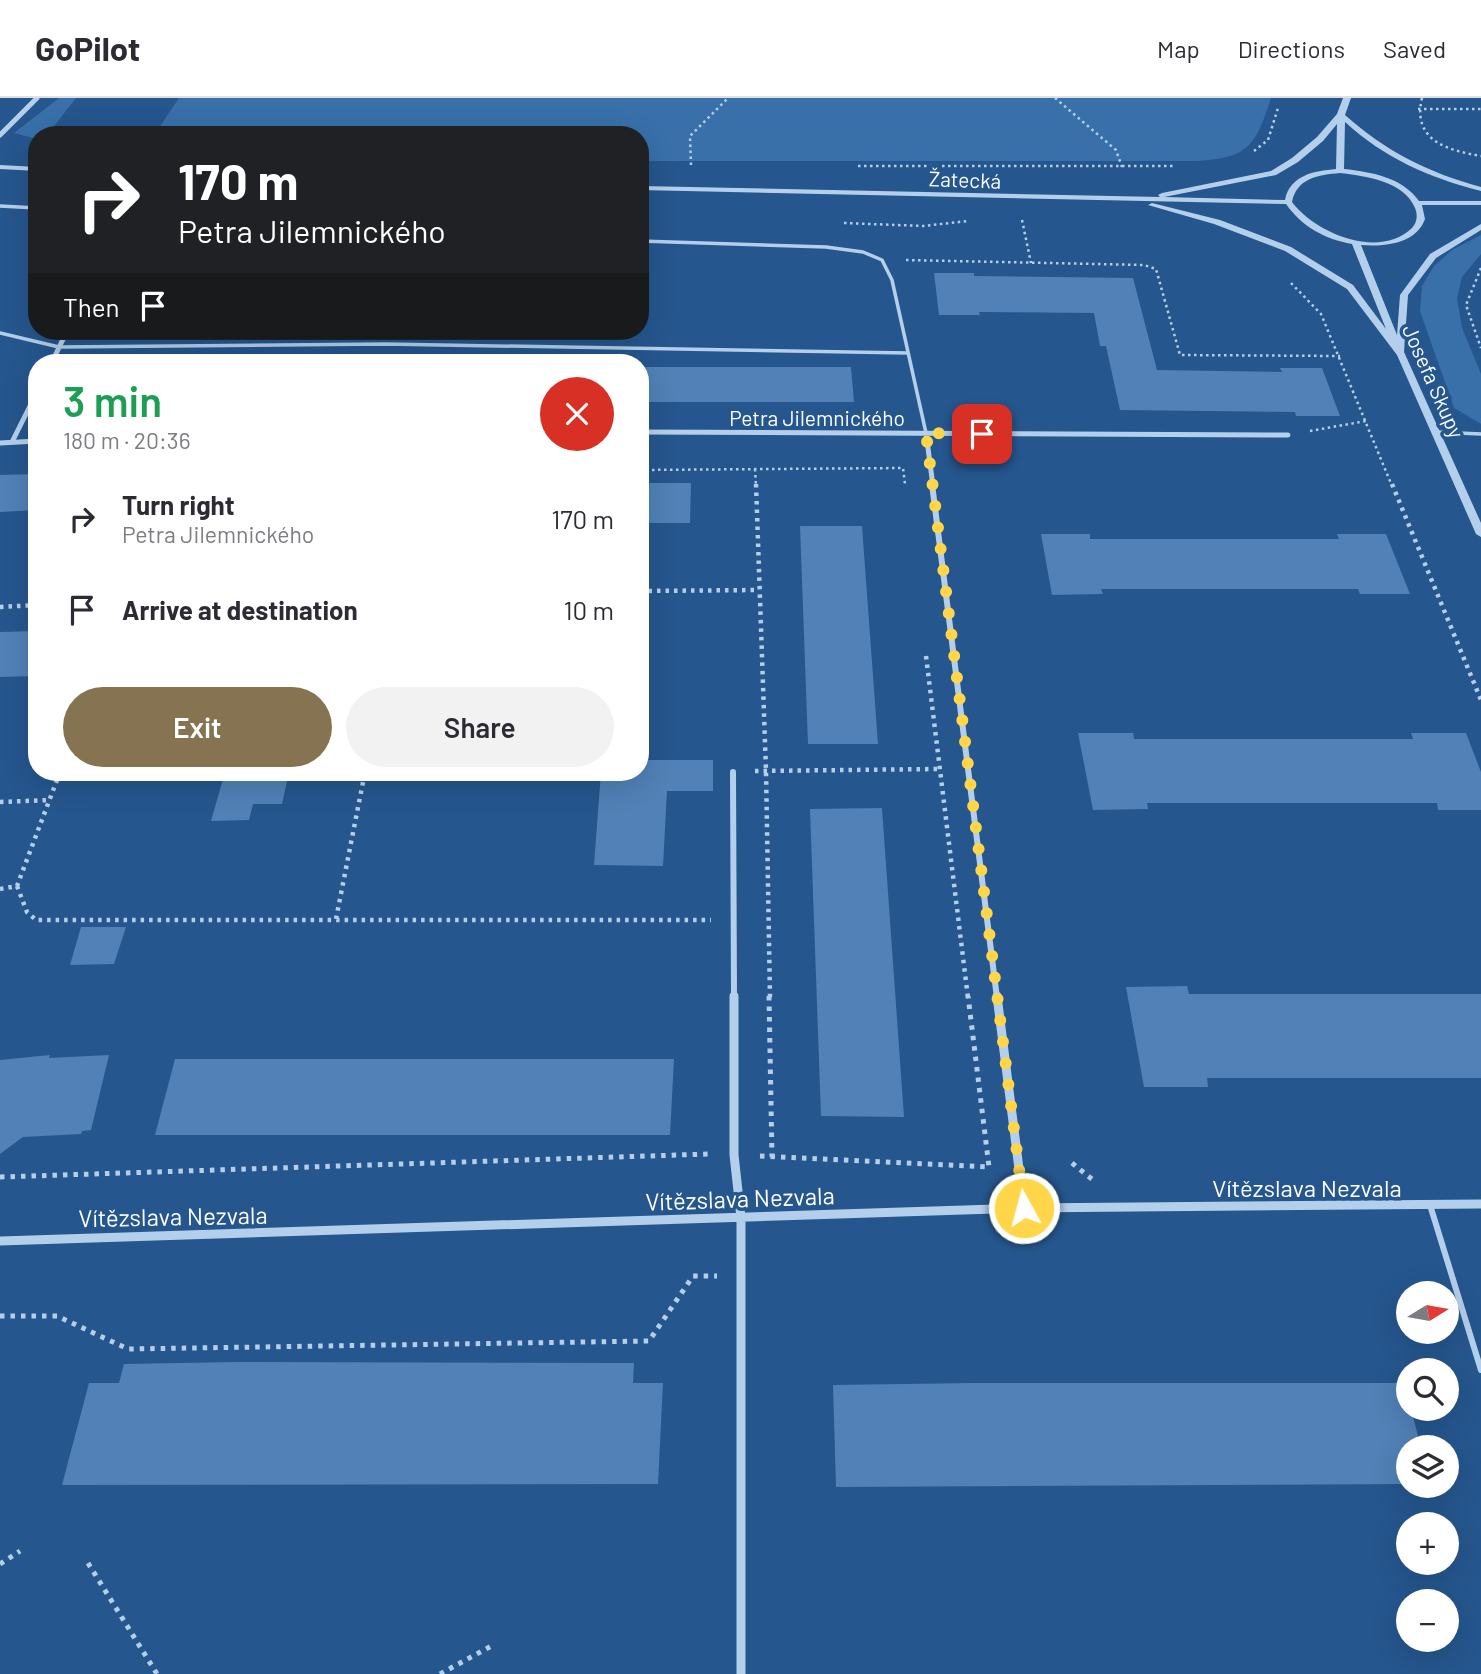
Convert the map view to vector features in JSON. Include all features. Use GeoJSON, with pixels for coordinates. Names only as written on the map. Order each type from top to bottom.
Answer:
{"type":"FeatureCollection","features":[{"type":"Feature","properties":{"kind":"street"},"geometry":{"type":"LineString","coordinates":[[0,135],[37,98]]}},
{"type":"Feature","properties":{"kind":"street"},"geometry":{"type":"LineString","coordinates":[[1340,171],[1341,116],[1347,98]]}},
{"type":"Feature","properties":{"kind":"street"},"geometry":{"type":"LineString","coordinates":[[1341,116],[1366,139],[1403,162],[1443,180],[1481,189]]}},
{"type":"Feature","properties":{"kind":"street"},"geometry":{"type":"LineString","coordinates":[[1134,200],[1273,173],[1304,153],[1341,116]]}},
{"type":"Feature","properties":{"kind":"street"},"geometry":{"type":"LineString","coordinates":[[0,167],[28,169]]}},
{"type":"Feature","properties":{"kind":"street"},"geometry":{"type":"LineString","coordinates":[[1340,171],[1368,175],[1395,184],[1418,203],[1422,214],[1420,225],[1411,234],[1396,240],[1355,242],[1318,231],[1303,223],[1288,202],[1288,192],[1295,183],[1306,177],[1340,171]]}},
{"type":"Feature","properties":{"kind":"street","name":"Žatecká"},"geometry":{"type":"LineString","coordinates":[[649,188],[1288,202]]}},
{"type":"Feature","properties":{"kind":"street"},"geometry":{"type":"LineString","coordinates":[[1134,200],[1217,222],[1288,249],[1350,287],[1401,355]]}},
{"type":"Feature","properties":{"kind":"street"},"geometry":{"type":"LineString","coordinates":[[1418,203],[1481,203]]}},
{"type":"Feature","properties":{"kind":"street"},"geometry":{"type":"LineString","coordinates":[[1401,355],[1404,295],[1433,256],[1481,226]]}},
{"type":"Feature","properties":{"kind":"street","name":"Josefa Skupy"},"geometry":{"type":"LineString","coordinates":[[1355,242],[1401,355],[1481,534]]}},
{"type":"Feature","properties":{"kind":"street"},"geometry":{"type":"LineString","coordinates":[[56,354],[62,340]]}},
{"type":"Feature","properties":{"kind":"street"},"geometry":{"type":"LineString","coordinates":[[12,442],[28,410]]}},
{"type":"Feature","properties":{"kind":"street","name":"Petra Jilemnického"},"geometry":{"type":"LineString","coordinates":[[649,432],[1288,435]]}},
{"type":"Feature","properties":{"kind":"street"},"geometry":{"type":"LineString","coordinates":[[926,433],[1024,1208]]}},
{"type":"Feature","properties":{"kind":"street"},"geometry":{"type":"LineString","coordinates":[[0,443],[28,441]]}},
{"type":"Feature","properties":{"kind":"street"},"geometry":{"type":"LineString","coordinates":[[733,772],[734,1155],[741,1218],[741,1674]]}},
{"type":"Feature","properties":{"kind":"street","name":"Vítězslava Nezvala"},"geometry":{"type":"LineString","coordinates":[[0,1241],[1024,1208],[1481,1204]]}},
{"type":"Feature","properties":{"kind":"lane"},"geometry":{"type":"LineString","coordinates":[[0,206],[28,208]]}},
{"type":"Feature","properties":{"kind":"lane"},"geometry":{"type":"LineString","coordinates":[[649,241],[826,247],[863,252],[882,260],[892,280],[926,433]]}},
{"type":"Feature","properties":{"kind":"lane"},"geometry":{"type":"LineString","coordinates":[[0,333],[28,340]]}},
{"type":"Feature","properties":{"kind":"lane"},"geometry":{"type":"LineString","coordinates":[[30,340],[59,347],[398,344],[908,353]]}},
{"type":"Feature","properties":{"kind":"lane"},"geometry":{"type":"LineString","coordinates":[[1436,432],[1481,434]]}},
{"type":"Feature","properties":{"kind":"lane"},"geometry":{"type":"LineString","coordinates":[[1430,1205],[1481,1370]]}},
{"type":"Feature","properties":{"kind":"path"},"geometry":{"type":"LineString","coordinates":[[691,165],[690,136],[728,98]]}},
{"type":"Feature","properties":{"kind":"path"},"geometry":{"type":"LineString","coordinates":[[1055,98],[1116,150],[1122,167]]}},
{"type":"Feature","properties":{"kind":"path"},"geometry":{"type":"LineString","coordinates":[[1422,98],[1418,109],[1426,136],[1445,149],[1481,156]]}},
{"type":"Feature","properties":{"kind":"path"},"geometry":{"type":"LineString","coordinates":[[1247,156],[1268,140],[1278,108]]}},
{"type":"Feature","properties":{"kind":"path"},"geometry":{"type":"LineString","coordinates":[[1418,109],[1481,109]]}},
{"type":"Feature","properties":{"kind":"path"},"geometry":{"type":"LineString","coordinates":[[858,166],[1176,166]]}},
{"type":"Feature","properties":{"kind":"path"},"geometry":{"type":"LineString","coordinates":[[1022,219],[1031,263]]}},
{"type":"Feature","properties":{"kind":"path"},"geometry":{"type":"LineString","coordinates":[[842,223],[923,226],[970,221]]}},
{"type":"Feature","properties":{"kind":"path"},"geometry":{"type":"LineString","coordinates":[[882,260],[1144,265],[1156,269],[1180,355],[1340,356]]}},
{"type":"Feature","properties":{"kind":"path"},"geometry":{"type":"LineString","coordinates":[[1481,268],[1466,305],[1481,348]]}},
{"type":"Feature","properties":{"kind":"path"},"geometry":{"type":"LineString","coordinates":[[1290,282],[1321,314],[1481,700]]}},
{"type":"Feature","properties":{"kind":"path"},"geometry":{"type":"LineString","coordinates":[[1288,435],[1366,421]]}},
{"type":"Feature","properties":{"kind":"path"},"geometry":{"type":"LineString","coordinates":[[649,470],[903,468],[906,495]]}},
{"type":"Feature","properties":{"kind":"path"},"geometry":{"type":"LineString","coordinates":[[755,469],[766,771],[772,1157]]}},
{"type":"Feature","properties":{"kind":"path"},"geometry":{"type":"LineString","coordinates":[[649,591],[759,590]]}},
{"type":"Feature","properties":{"kind":"path"},"geometry":{"type":"LineString","coordinates":[[0,607],[28,605]]}},
{"type":"Feature","properties":{"kind":"path"},"geometry":{"type":"LineString","coordinates":[[0,1177],[734,1155],[989,1167],[925,646]]}},
{"type":"Feature","properties":{"kind":"path"},"geometry":{"type":"LineString","coordinates":[[733,772],[939,769]]}},
{"type":"Feature","properties":{"kind":"path"},"geometry":{"type":"LineString","coordinates":[[57,781],[17,886],[27,912],[36,920],[733,920]]}},
{"type":"Feature","properties":{"kind":"path"},"geometry":{"type":"LineString","coordinates":[[336,919],[363,781]]}},
{"type":"Feature","properties":{"kind":"path"},"geometry":{"type":"LineString","coordinates":[[0,802],[51,800]]}},
{"type":"Feature","properties":{"kind":"path"},"geometry":{"type":"LineString","coordinates":[[0,889],[17,886]]}},
{"type":"Feature","properties":{"kind":"path"},"geometry":{"type":"LineString","coordinates":[[0,1316],[57,1316],[128,1349],[649,1341],[693,1276],[741,1277]]}},
{"type":"Feature","properties":{"kind":"path"},"geometry":{"type":"LineString","coordinates":[[0,1564],[20,1551]]}},
{"type":"Feature","properties":{"kind":"path"},"geometry":{"type":"LineString","coordinates":[[88,1563],[157,1674]]}},
{"type":"Feature","properties":{"kind":"path"},"geometry":{"type":"LineString","coordinates":[[440,1674],[495,1644]]}},
{"type":"Feature","properties":{"kind":"shaded area"},"geometry":{"type":"Polygon","coordinates":[[[59,98],[76,98],[54,126],[28,126],[28,137],[14,133],[59,98]]]}},
{"type":"Feature","properties":{"kind":"shaded area"},"geometry":{"type":"Polygon","coordinates":[[[179,98],[1271,98],[1261,127],[1248,146],[1229,156],[1197,161],[649,161],[649,126],[160,126],[179,98]]]}},
{"type":"Feature","properties":{"kind":"shaded area"},"geometry":{"type":"Polygon","coordinates":[[[1481,235],[1481,254],[1462,277],[1457,298],[1462,328],[1481,374],[1481,424],[1454,408],[1420,311],[1422,286],[1434,266],[1452,250],[1481,235]]]}},
{"type":"Feature","properties":{"kind":"building"},"geometry":{"type":"Polygon","coordinates":[[[934,273],[1133,278],[1157,370],[1282,372],[1280,368],[1322,368],[1340,416],[1296,416],[1295,412],[1120,410],[1106,346],[1100,346],[1094,313],[979,312],[980,315],[939,315],[934,273]]]}},
{"type":"Feature","properties":{"kind":"building"},"geometry":{"type":"Polygon","coordinates":[[[649,367],[851,367],[854,402],[649,402],[649,367]]]}},
{"type":"Feature","properties":{"kind":"building"},"geometry":{"type":"Polygon","coordinates":[[[28,474],[28,510],[0,512],[0,475],[28,474]]]}},
{"type":"Feature","properties":{"kind":"building"},"geometry":{"type":"Polygon","coordinates":[[[649,483],[691,483],[690,523],[649,523],[649,483]]]}},
{"type":"Feature","properties":{"kind":"building"},"geometry":{"type":"Polygon","coordinates":[[[800,526],[862,526],[878,744],[808,744],[800,526]]]}},
{"type":"Feature","properties":{"kind":"building"},"geometry":{"type":"Polygon","coordinates":[[[1041,534],[1090,534],[1090,539],[1339,539],[1337,534],[1386,534],[1410,594],[1360,594],[1358,589],[1101,589],[1103,594],[1052,595],[1041,534]]]}},
{"type":"Feature","properties":{"kind":"building"},"geometry":{"type":"Polygon","coordinates":[[[28,631],[28,676],[0,677],[0,632],[28,631]]]}},
{"type":"Feature","properties":{"kind":"building"},"geometry":{"type":"Polygon","coordinates":[[[1078,733],[1133,733],[1134,739],[1413,739],[1411,733],[1466,733],[1481,772],[1481,810],[1438,810],[1437,803],[1147,803],[1148,809],[1093,810],[1078,733]]]}},
{"type":"Feature","properties":{"kind":"building"},"geometry":{"type":"Polygon","coordinates":[[[649,760],[713,760],[713,791],[667,791],[663,866],[594,865],[600,781],[649,781],[649,760]]]}},
{"type":"Feature","properties":{"kind":"building"},"geometry":{"type":"Polygon","coordinates":[[[222,781],[287,781],[282,804],[253,804],[249,820],[211,821],[222,781]]]}},
{"type":"Feature","properties":{"kind":"building"},"geometry":{"type":"Polygon","coordinates":[[[882,808],[904,1117],[821,1116],[810,809],[882,808]]]}},
{"type":"Feature","properties":{"kind":"building"},"geometry":{"type":"Polygon","coordinates":[[[81,927],[126,927],[114,964],[70,965],[81,927]]]}},
{"type":"Feature","properties":{"kind":"building"},"geometry":{"type":"Polygon","coordinates":[[[1187,986],[1189,994],[1481,994],[1481,1078],[1207,1078],[1208,1087],[1144,1087],[1126,987],[1187,986]]]}},
{"type":"Feature","properties":{"kind":"building"},"geometry":{"type":"Polygon","coordinates":[[[50,1055],[49,1058],[109,1055],[91,1130],[82,1131],[81,1134],[23,1137],[0,1154],[0,1060],[50,1055]]]}},
{"type":"Feature","properties":{"kind":"building"},"geometry":{"type":"Polygon","coordinates":[[[175,1059],[674,1059],[670,1135],[155,1135],[175,1059]]]}},
{"type":"Feature","properties":{"kind":"building"},"geometry":{"type":"Polygon","coordinates":[[[634,1363],[633,1383],[663,1383],[658,1484],[62,1485],[89,1383],[119,1383],[124,1364],[634,1363]]]}},
{"type":"Feature","properties":{"kind":"building"},"geometry":{"type":"Polygon","coordinates":[[[1396,1383],[1396,1421],[1414,1421],[1418,1435],[1396,1435],[1396,1484],[836,1487],[833,1385],[1396,1383]]]}},
{"type":"Feature","properties":{"kind":"route"},"geometry":{"type":"LineString","coordinates":[[982,434],[926,433],[1024,1208]]}}]}
